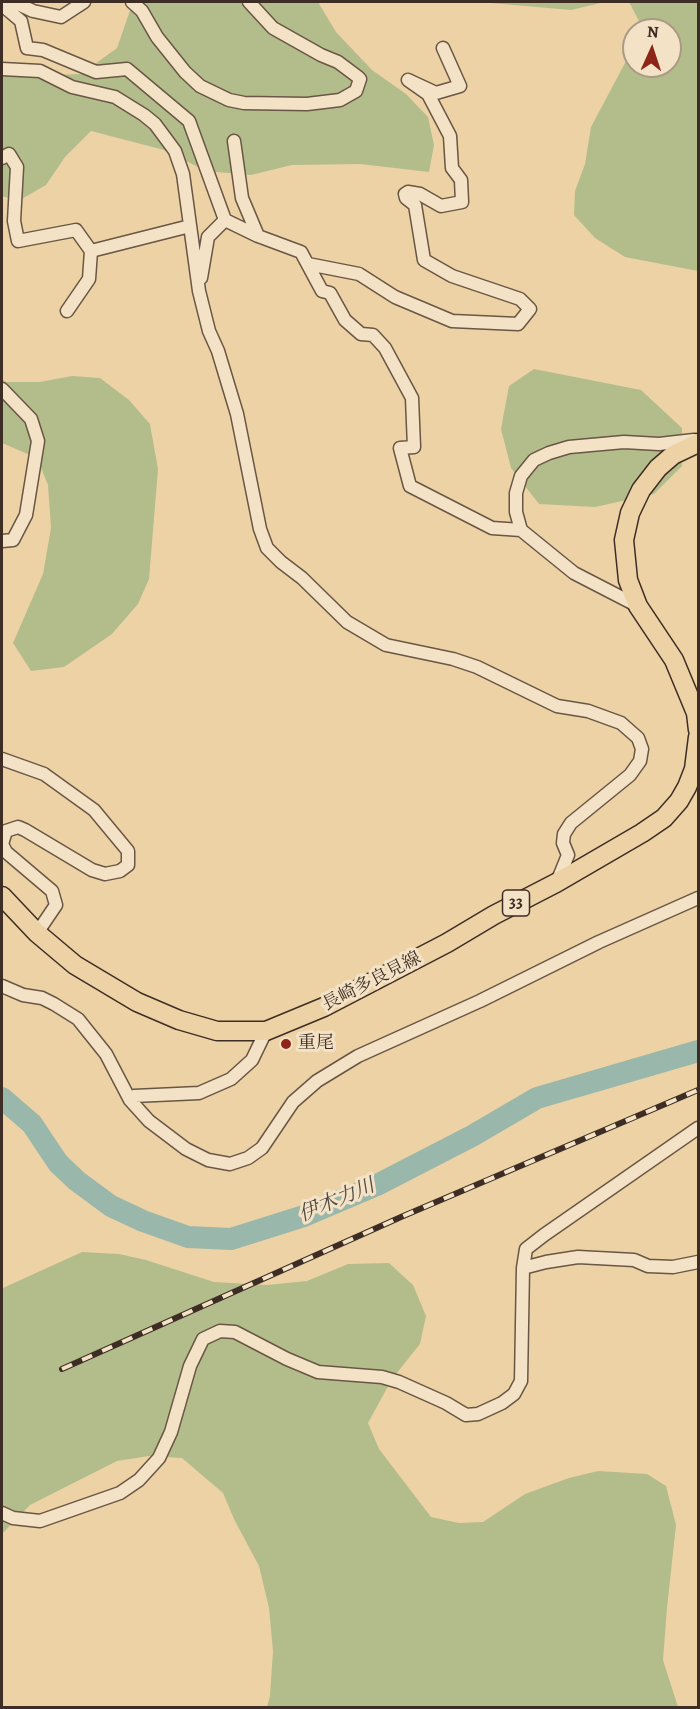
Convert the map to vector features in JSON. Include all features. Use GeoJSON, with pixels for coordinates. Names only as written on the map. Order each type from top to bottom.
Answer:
{"type":"FeatureCollection","features":[{"type":"Feature","properties":{"kind":"main road"},"geometry":{"type":"LineString","coordinates":[[699,441],[673,455],[658,468],[640,490],[630,513],[624,540],[628,580],[638,606],[674,660],[696,713],[699,730]]}},
{"type":"Feature","properties":{"kind":"main road","name":"長崎多良見線"},"geometry":{"type":"LineString","coordinates":[[2,896],[37,933],[75,965],[137,1002],[179,1020],[218,1031],[266,1031],[324,1007],[447,943],[642,833],[664,818],[679,801],[694,769],[699,737]]}},
{"type":"Feature","properties":{"kind":"street"},"geometry":{"type":"LineString","coordinates":[[14,2],[33,11],[61,16],[84,2]]}},
{"type":"Feature","properties":{"kind":"street"},"geometry":{"type":"LineString","coordinates":[[132,2],[142,11],[157,37],[184,72],[200,86],[229,100],[244,103],[307,104],[340,100],[356,91],[360,79],[358,77],[338,62],[273,28],[249,2]]}},
{"type":"Feature","properties":{"kind":"street"},"geometry":{"type":"LineString","coordinates":[[2,5],[21,21],[27,48],[43,50],[96,72],[127,69],[189,121],[225,220],[258,236],[302,252],[322,291],[330,293],[345,320],[361,334],[373,335],[385,348],[412,398],[414,447],[400,448],[410,486],[492,528],[520,531],[574,573],[638,606]]}},
{"type":"Feature","properties":{"kind":"street"},"geometry":{"type":"LineString","coordinates":[[308,264],[359,274],[395,297],[452,321],[518,324],[530,309],[520,299],[452,276],[424,260],[415,205],[406,198],[405,194],[408,192],[420,194],[441,206],[462,202],[461,180],[452,168],[450,136],[428,94],[408,80],[436,93],[460,86],[443,48]]}},
{"type":"Feature","properties":{"kind":"street"},"geometry":{"type":"LineString","coordinates":[[2,69],[40,71],[72,87],[115,97],[155,124],[175,151],[183,174],[199,291],[209,331],[218,351],[237,414],[260,529],[267,548],[347,622],[386,645],[453,659],[477,667],[557,706],[588,711],[621,723],[639,738],[642,749],[640,761],[630,775],[571,823],[564,834],[563,843],[568,855],[556,883]]}},
{"type":"Feature","properties":{"kind":"street"},"geometry":{"type":"LineString","coordinates":[[234,141],[242,198],[258,236]]}},
{"type":"Feature","properties":{"kind":"street"},"geometry":{"type":"LineString","coordinates":[[2,158],[9,154],[17,167],[14,221],[18,241],[76,230],[91,251],[89,279],[68,311]]}},
{"type":"Feature","properties":{"kind":"street"},"geometry":{"type":"LineString","coordinates":[[199,291],[208,237],[225,220]]}},
{"type":"Feature","properties":{"kind":"street"},"geometry":{"type":"LineString","coordinates":[[91,251],[190,226]]}},
{"type":"Feature","properties":{"kind":"street"},"geometry":{"type":"LineString","coordinates":[[2,389],[31,419],[38,441],[26,515],[12,540],[2,542]]}},
{"type":"Feature","properties":{"kind":"street"},"geometry":{"type":"LineString","coordinates":[[520,531],[516,512],[516,494],[521,476],[534,460],[569,447],[624,442],[659,444],[699,441]]}},
{"type":"Feature","properties":{"kind":"street"},"geometry":{"type":"LineString","coordinates":[[2,759],[44,774],[94,810],[128,851],[128,865],[120,871],[105,874],[92,870],[25,830],[18,827],[6,831],[2,844],[6,852],[52,891],[56,905],[37,933]]}},
{"type":"Feature","properties":{"kind":"street"},"geometry":{"type":"LineString","coordinates":[[2,986],[23,995],[42,998],[78,1019],[106,1054],[130,1100],[149,1121],[186,1149],[208,1160],[230,1164],[248,1158],[262,1148],[293,1102],[317,1081],[358,1056],[480,1001],[599,942],[699,898]]}},
{"type":"Feature","properties":{"kind":"street"},"geometry":{"type":"LineString","coordinates":[[130,1100],[134,1096],[199,1093],[231,1079],[252,1060],[266,1031]]}},
{"type":"Feature","properties":{"kind":"street"},"geometry":{"type":"LineString","coordinates":[[2,1513],[13,1518],[40,1521],[120,1493],[139,1480],[159,1458],[171,1432],[190,1366],[203,1339],[220,1331],[235,1332],[318,1372],[382,1377],[399,1382],[466,1414],[478,1414],[502,1403],[514,1394],[520,1381],[523,1268],[526,1249],[699,1128]]}},
{"type":"Feature","properties":{"kind":"street"},"geometry":{"type":"LineString","coordinates":[[523,1268],[578,1257],[634,1260],[648,1266],[673,1267],[699,1262]]}},
{"type":"Feature","properties":{"kind":"green space"},"geometry":{"type":"Polygon","coordinates":[[[133,2],[318,2],[336,32],[372,70],[406,94],[428,117],[434,145],[429,172],[360,164],[292,165],[251,175],[206,171],[164,150],[91,131],[65,157],[46,185],[18,201],[2,196],[2,62],[23,76],[81,74],[117,48],[133,2]]]}},
{"type":"Feature","properties":{"kind":"green space"},"geometry":{"type":"Polygon","coordinates":[[[479,2],[605,2],[571,10],[479,2]]]}},
{"type":"Feature","properties":{"kind":"green space"},"geometry":{"type":"Polygon","coordinates":[[[629,2],[698,2],[698,271],[625,257],[595,238],[574,215],[575,191],[585,164],[591,127],[622,69],[622,78],[682,78],[682,18],[637,18],[629,2]]]}},
{"type":"Feature","properties":{"kind":"green space"},"geometry":{"type":"Polygon","coordinates":[[[534,369],[641,390],[682,428],[682,466],[654,494],[595,507],[539,504],[511,468],[501,429],[509,386],[534,369]]]}},
{"type":"Feature","properties":{"kind":"green space"},"geometry":{"type":"Polygon","coordinates":[[[72,376],[100,378],[129,400],[150,424],[158,469],[149,579],[138,604],[112,634],[64,667],[31,671],[13,643],[43,574],[51,528],[48,485],[37,458],[2,443],[2,379],[6,382],[40,382],[72,376]]]}},
{"type":"Feature","properties":{"kind":"green space"},"geometry":{"type":"Polygon","coordinates":[[[82,1252],[119,1254],[146,1260],[214,1282],[267,1285],[307,1281],[348,1264],[389,1263],[413,1285],[426,1316],[420,1344],[392,1379],[368,1423],[379,1449],[431,1517],[459,1523],[483,1522],[525,1494],[569,1478],[598,1471],[647,1474],[666,1486],[676,1525],[663,1660],[678,1707],[267,1707],[270,1696],[273,1651],[269,1608],[259,1566],[223,1493],[182,1458],[149,1456],[117,1461],[30,1505],[2,1534],[3,1288],[82,1252]]]}},
{"type":"Feature","properties":{"kind":"waterway","name":"伊木力川"},"geometry":{"type":"LineString","coordinates":[[2,1098],[32,1124],[58,1163],[77,1181],[111,1206],[143,1221],[188,1237],[231,1239],[304,1216],[377,1185],[472,1136],[537,1098],[698,1051]]}},
{"type":"Feature","properties":{"kind":"railway"},"geometry":{"type":"LineString","coordinates":[[62,1369],[401,1217],[698,1090]]}},
{"type":"Feature","properties":{"kind":"place","name":"重尾"},"geometry":{"type":"Point","coordinates":[286,1044]}}]}
